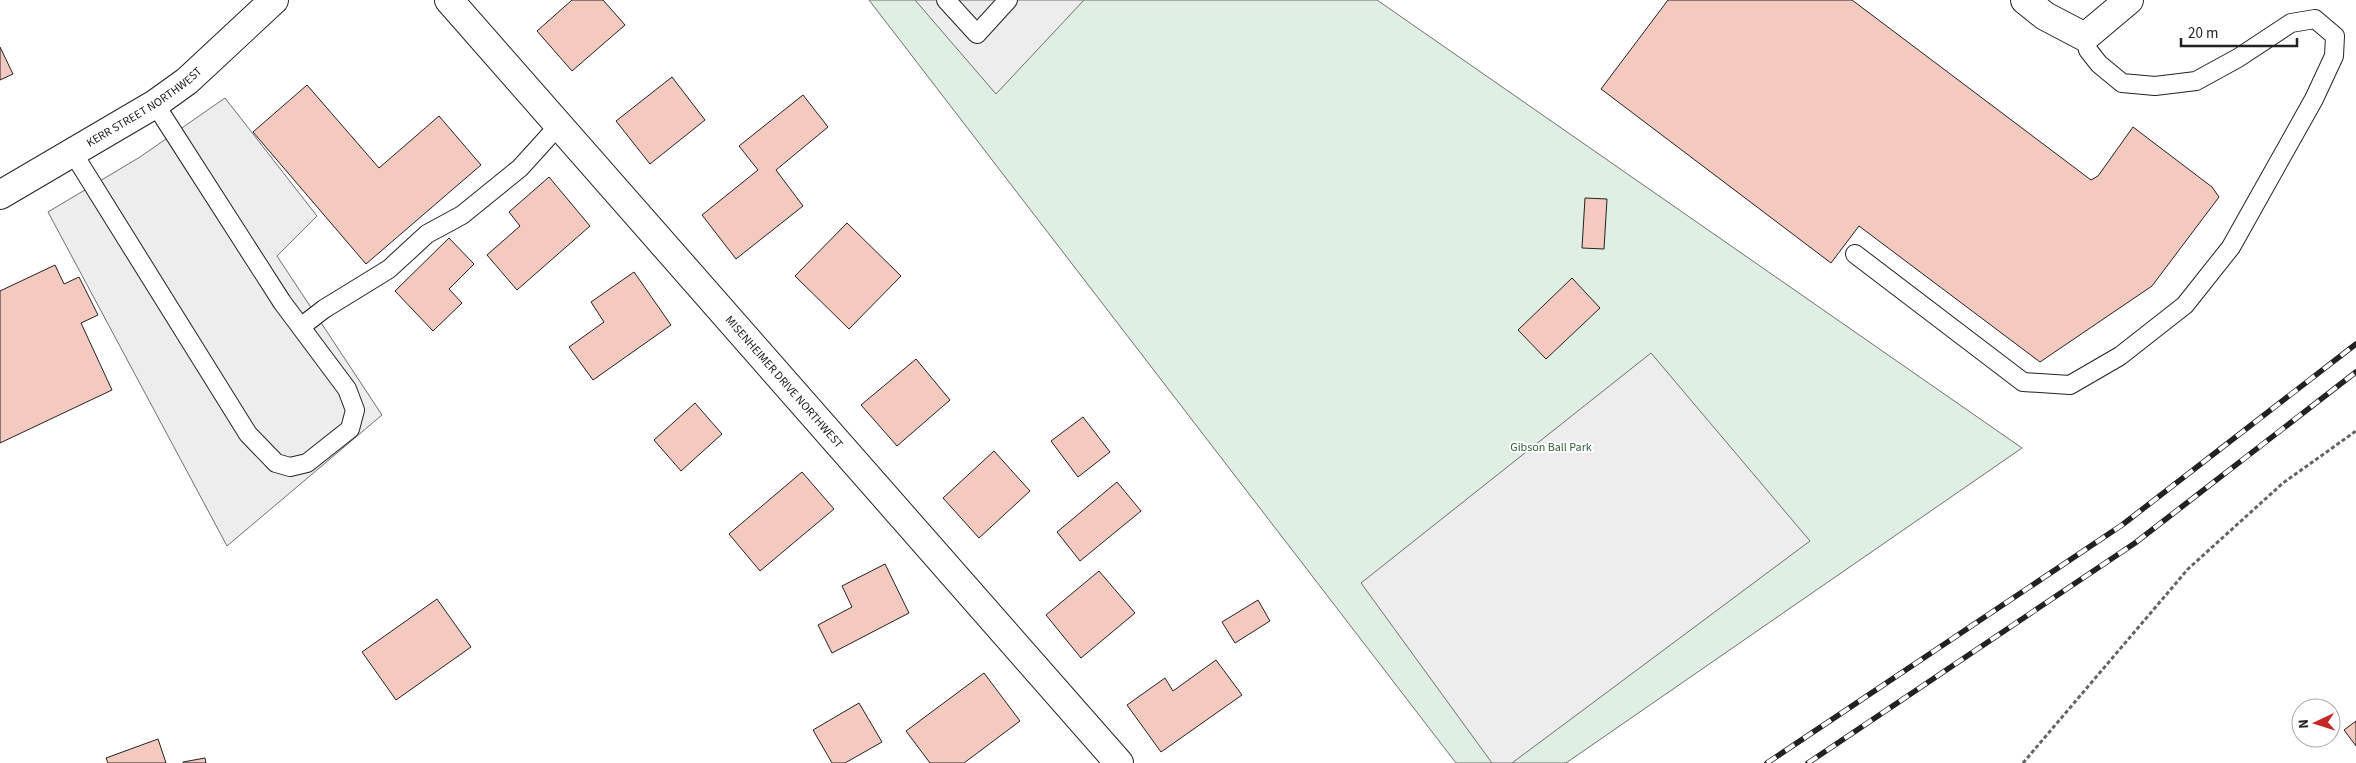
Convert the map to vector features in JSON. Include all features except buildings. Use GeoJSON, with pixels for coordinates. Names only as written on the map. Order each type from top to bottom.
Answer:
{"type":"FeatureCollection","features":[{"type":"Feature","properties":{"kind":"street","name":"KERR STREET NORTHWEST"},"geometry":{"type":"LineString","coordinates":[[0,195],[155,104],[187,81],[274,0]]}},
{"type":"Feature","properties":{"kind":"street","name":"MISENHEIMER DRIVE NORTHWEST"},"geometry":{"type":"LineString","coordinates":[[449,0],[1119,763]]}},
{"type":"Feature","properties":{"kind":"street"},"geometry":{"type":"LineString","coordinates":[[2025,0],[2045,16],[2085,37],[2129,0]]}},
{"type":"Feature","properties":{"kind":"lane"},"geometry":{"type":"LineString","coordinates":[[946,0],[977,34],[1008,0]]}},
{"type":"Feature","properties":{"kind":"lane"},"geometry":{"type":"LineString","coordinates":[[1855,254],[2023,382],[2070,385],[2120,356],[2185,305],[2231,247],[2273,174],[2314,100],[2334,56],[2335,36],[2315,19],[2290,23],[2238,58],[2196,81],[2155,86],[2122,83],[2098,64],[2088,50],[2085,37]]}},
{"type":"Feature","properties":{"kind":"lane"},"geometry":{"type":"LineString","coordinates":[[73,153],[248,434],[276,463],[290,467],[307,464],[350,429],[355,410],[347,389],[302,326],[282,302],[155,104]]}},
{"type":"Feature","properties":{"kind":"lane"},"geometry":{"type":"LineString","coordinates":[[302,326],[324,308],[389,269],[427,234],[462,215],[520,168],[559,125]]}},
{"type":"Feature","properties":{"kind":"path"},"geometry":{"type":"LineString","coordinates":[[2023,763],[2188,569],[2283,483],[2356,430]]}},
{"type":"Feature","properties":{"kind":"green space","name":"Gibson Ball Park"},"geometry":{"type":"Polygon","coordinates":[[[869,0],[1377,0],[2022,448],[1566,763],[1456,763],[869,0]]]}},
{"type":"Feature","properties":{"kind":"shaded area"},"geometry":{"type":"Polygon","coordinates":[[[915,0],[1084,0],[996,94],[915,0]]]}},
{"type":"Feature","properties":{"kind":"shaded area"},"geometry":{"type":"Polygon","coordinates":[[[225,98],[317,216],[277,256],[382,415],[227,546],[48,212],[140,157],[225,98]]]}},
{"type":"Feature","properties":{"kind":"shaded area"},"geometry":{"type":"Polygon","coordinates":[[[1651,353],[1810,541],[1512,763],[1492,763],[1361,583],[1651,353]]]}},
{"type":"Feature","properties":{"kind":"railway"},"geometry":{"type":"LineString","coordinates":[[1767,763],[2122,525],[2356,344]]}},
{"type":"Feature","properties":{"kind":"railway"},"geometry":{"type":"LineString","coordinates":[[1808,763],[2135,543],[2356,372]]}}]}
